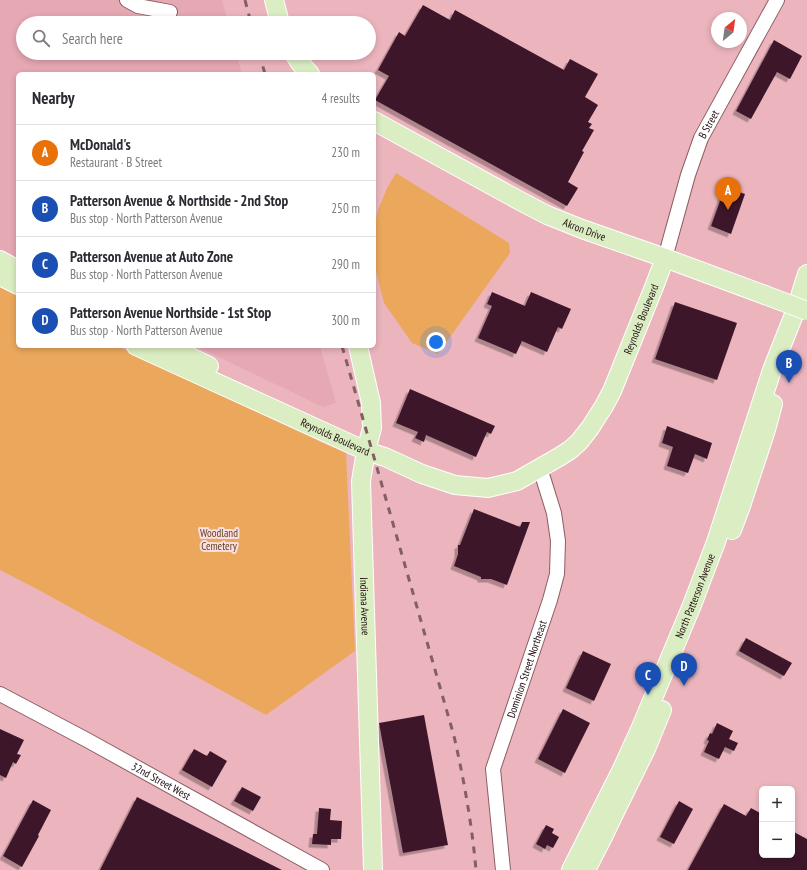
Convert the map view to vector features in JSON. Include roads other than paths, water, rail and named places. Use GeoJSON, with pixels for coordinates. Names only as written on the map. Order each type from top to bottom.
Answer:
{"type":"FeatureCollection","features":[{"type":"Feature","properties":{"kind":"main road"},"geometry":{"type":"LineString","coordinates":[[274,0],[278,16]]}},
{"type":"Feature","properties":{"kind":"main road"},"geometry":{"type":"LineString","coordinates":[[289,60],[292,72]]}},
{"type":"Feature","properties":{"kind":"main road"},"geometry":{"type":"LineString","coordinates":[[298,60],[308,72]]}},
{"type":"Feature","properties":{"kind":"main road","name":"Akron Drive"},"geometry":{"type":"LineString","coordinates":[[376,122],[522,202],[547,214],[582,229],[765,295],[801,311]]}},
{"type":"Feature","properties":{"kind":"main road","name":"Reynolds Boulevard"},"geometry":{"type":"LineString","coordinates":[[171,348],[367,446],[385,457],[422,474],[455,485],[488,488],[517,481],[540,468],[570,450],[579,442],[590,428],[612,391],[665,258]]}},
{"type":"Feature","properties":{"kind":"main road"},"geometry":{"type":"LineString","coordinates":[[0,260],[16,269]]}},
{"type":"Feature","properties":{"kind":"main road","name":"North Patterson Avenue"},"geometry":{"type":"LineString","coordinates":[[586,870],[646,749],[693,638],[741,506],[766,430],[801,311],[807,274]]}},
{"type":"Feature","properties":{"kind":"main road"},"geometry":{"type":"LineString","coordinates":[[0,276],[16,285]]}},
{"type":"Feature","properties":{"kind":"main road","name":"North Patterson Avenue"},"geometry":{"type":"LineString","coordinates":[[571,870],[635,741],[692,605],[716,542],[772,370],[801,311]]}},
{"type":"Feature","properties":{"kind":"main road","name":"Reynolds Boulevard"},"geometry":{"type":"LineString","coordinates":[[141,348],[367,446]]}},
{"type":"Feature","properties":{"kind":"main road","name":"Indiana Avenue"},"geometry":{"type":"LineString","coordinates":[[358,348],[371,403],[372,428],[367,446],[361,481],[373,870]]}},
{"type":"Feature","properties":{"kind":"street"},"geometry":{"type":"LineString","coordinates":[[127,0],[138,6],[170,12],[158,0]]}},
{"type":"Feature","properties":{"kind":"street","name":"B Street"},"geometry":{"type":"LineString","coordinates":[[665,258],[688,176],[701,138],[777,0]]}},
{"type":"Feature","properties":{"kind":"street","name":"Dominion Street Northeast"},"geometry":{"type":"LineString","coordinates":[[503,870],[493,769],[550,600],[557,574],[558,541],[554,512],[540,468]]}},
{"type":"Feature","properties":{"kind":"street","name":"32nd Street West"},"geometry":{"type":"LineString","coordinates":[[0,694],[80,736],[322,870]]}},
{"type":"Feature","properties":{"kind":"railway"},"geometry":{"type":"LineString","coordinates":[[245,0],[249,16]]}},
{"type":"Feature","properties":{"kind":"railway"},"geometry":{"type":"LineString","coordinates":[[261,60],[264,72]]}},
{"type":"Feature","properties":{"kind":"railway"},"geometry":{"type":"LineString","coordinates":[[343,348],[454,736],[467,803],[476,870]]}},
{"type":"Feature","properties":{"kind":"place","name":"McDonald's"},"geometry":{"type":"Point","coordinates":[728,210]}},
{"type":"Feature","properties":{"kind":"place","name":"Patterson Avenue & Northside - 2nd Stop"},"geometry":{"type":"Point","coordinates":[789,383]}},
{"type":"Feature","properties":{"kind":"place","name":"Patterson Avenue Northside - 1st Stop"},"geometry":{"type":"Point","coordinates":[684,686]}},
{"type":"Feature","properties":{"kind":"place","name":"Patterson Avenue at Auto Zone"},"geometry":{"type":"Point","coordinates":[648,695]}},
{"type":"Feature","properties":{"kind":"park label","name":"Woodland Cemetery"},"geometry":{"type":"Point","coordinates":[219,539]}}]}
